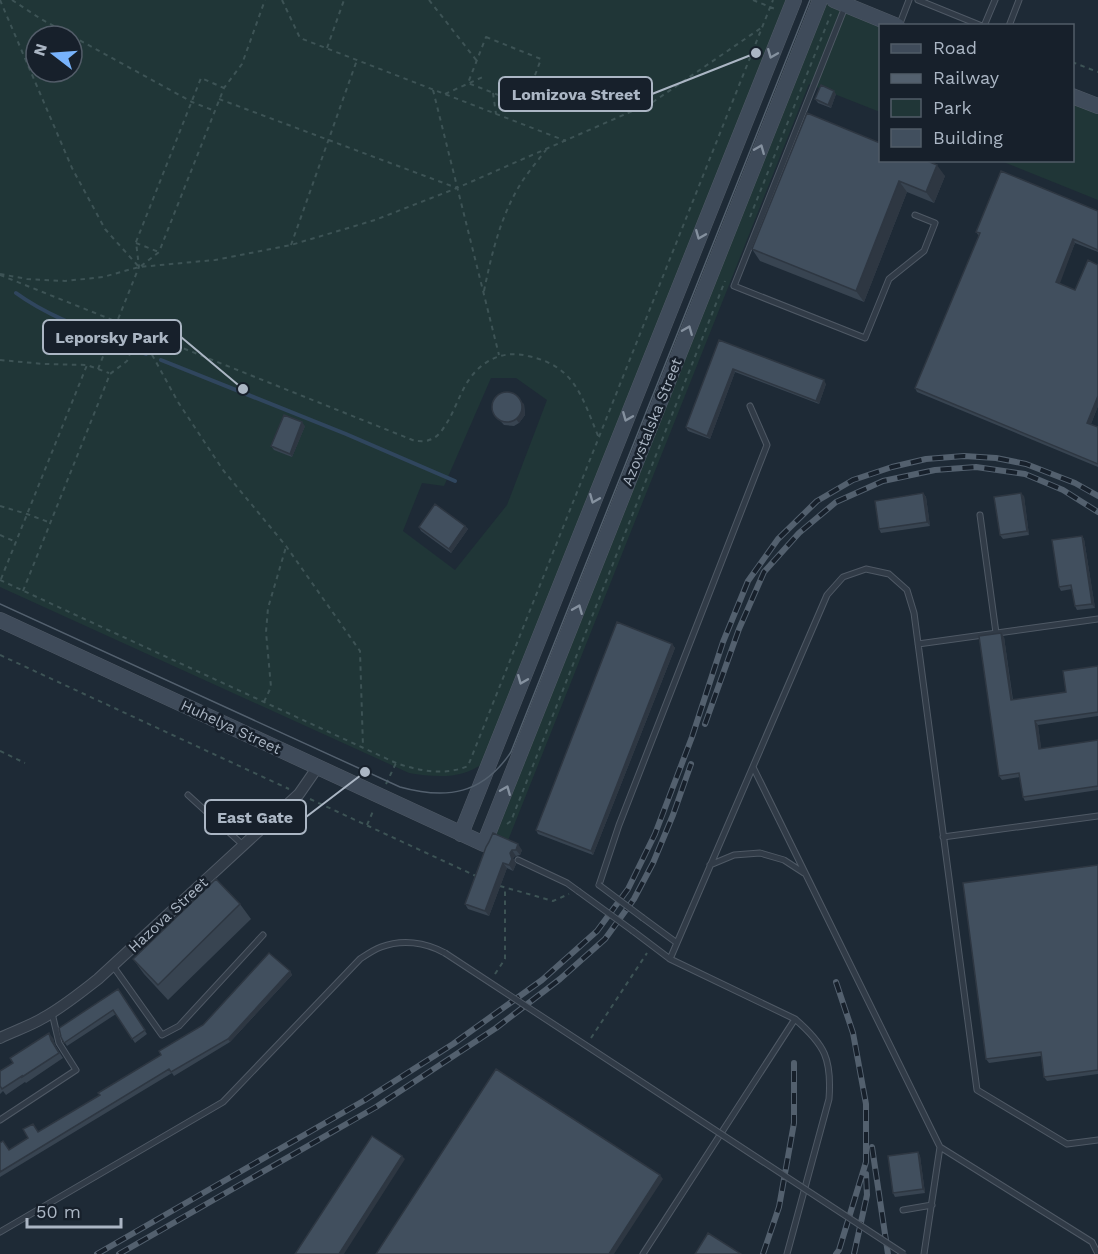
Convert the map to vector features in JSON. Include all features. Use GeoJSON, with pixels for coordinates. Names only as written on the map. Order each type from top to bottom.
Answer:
{"type":"FeatureCollection","features":[{"type":"Feature","properties":{"kind":"street","name":"Azovstalska Street"},"geometry":{"type":"LineString","coordinates":[[461,834],[794,0]]}},
{"type":"Feature","properties":{"kind":"street","name":"Azovstalska Street"},"geometry":{"type":"LineString","coordinates":[[488,846],[819,0]]}},
{"type":"Feature","properties":{"kind":"street"},"geometry":{"type":"LineString","coordinates":[[840,2],[893,24]]}},
{"type":"Feature","properties":{"kind":"street"},"geometry":{"type":"LineString","coordinates":[[1074,97],[1098,106]]}},
{"type":"Feature","properties":{"kind":"street","name":"Huhelya Street"},"geometry":{"type":"LineString","coordinates":[[0,620],[488,846]]}},
{"type":"Feature","properties":{"kind":"street","name":"Hazova Street"},"geometry":{"type":"LineString","coordinates":[[0,1038],[41,1020],[75,998],[298,794],[317,768]]}},
{"type":"Feature","properties":{"kind":"lane"},"geometry":{"type":"LineString","coordinates":[[899,24],[909,0]]}},
{"type":"Feature","properties":{"kind":"lane"},"geometry":{"type":"LineString","coordinates":[[918,0],[978,24]]}},
{"type":"Feature","properties":{"kind":"lane"},"geometry":{"type":"LineString","coordinates":[[984,24],[995,0]]}},
{"type":"Feature","properties":{"kind":"lane"},"geometry":{"type":"LineString","coordinates":[[1010,24],[1019,0]]}},
{"type":"Feature","properties":{"kind":"lane"},"geometry":{"type":"LineString","coordinates":[[840,2],[734,286],[865,338],[889,279],[924,252],[935,223],[915,215]]}},
{"type":"Feature","properties":{"kind":"lane"},"geometry":{"type":"LineString","coordinates":[[677,943],[599,885],[619,825],[767,446],[750,406]]}},
{"type":"Feature","properties":{"kind":"lane"},"geometry":{"type":"LineString","coordinates":[[980,515],[996,633]]}},
{"type":"Feature","properties":{"kind":"lane"},"geometry":{"type":"LineString","coordinates":[[670,958],[827,595],[843,577],[866,569],[889,574],[907,590],[914,613],[977,1090],[1067,1144],[1098,1140]]}},
{"type":"Feature","properties":{"kind":"lane"},"geometry":{"type":"LineString","coordinates":[[918,644],[1098,619]]}},
{"type":"Feature","properties":{"kind":"lane"},"geometry":{"type":"LineString","coordinates":[[753,767],[940,1147],[1092,1242],[1098,1254]]}},
{"type":"Feature","properties":{"kind":"lane"},"geometry":{"type":"LineString","coordinates":[[188,795],[243,845]]}},
{"type":"Feature","properties":{"kind":"lane"},"geometry":{"type":"LineString","coordinates":[[944,837],[1098,816]]}},
{"type":"Feature","properties":{"kind":"lane"},"geometry":{"type":"LineString","coordinates":[[710,865],[734,855],[760,853],[784,860],[806,874]]}},
{"type":"Feature","properties":{"kind":"lane"},"geometry":{"type":"LineString","coordinates":[[518,860],[567,883],[670,958],[795,1019],[813,1034],[825,1054],[831,1076],[829,1099],[787,1254]]}},
{"type":"Feature","properties":{"kind":"lane"},"geometry":{"type":"LineString","coordinates":[[112,966],[162,1035],[179,1026],[263,935]]}},
{"type":"Feature","properties":{"kind":"lane"},"geometry":{"type":"LineString","coordinates":[[0,1232],[223,1102],[360,959],[379,947],[402,942],[420,943],[437,948],[904,1254]]}},
{"type":"Feature","properties":{"kind":"lane"},"geometry":{"type":"LineString","coordinates":[[0,1120],[76,1070],[59,1043],[52,1013]]}},
{"type":"Feature","properties":{"kind":"lane"},"geometry":{"type":"LineString","coordinates":[[643,1254],[795,1019]]}},
{"type":"Feature","properties":{"kind":"lane"},"geometry":{"type":"LineString","coordinates":[[924,1254],[940,1147]]}},
{"type":"Feature","properties":{"kind":"lane"},"geometry":{"type":"LineString","coordinates":[[903,1210],[932,1205]]}},
{"type":"Feature","properties":{"kind":"path"},"geometry":{"type":"LineString","coordinates":[[0,0],[72,168],[105,230],[139,267]]}},
{"type":"Feature","properties":{"kind":"path"},"geometry":{"type":"LineString","coordinates":[[12,0],[50,24]]}},
{"type":"Feature","properties":{"kind":"path"},"geometry":{"type":"LineString","coordinates":[[139,267],[159,252],[219,99],[224,88],[242,64],[265,0]]}},
{"type":"Feature","properties":{"kind":"path"},"geometry":{"type":"LineString","coordinates":[[282,0],[300,38],[566,141]]}},
{"type":"Feature","properties":{"kind":"path"},"geometry":{"type":"LineString","coordinates":[[327,48],[344,0]]}},
{"type":"Feature","properties":{"kind":"path"},"geometry":{"type":"LineString","coordinates":[[429,0],[477,61]]}},
{"type":"Feature","properties":{"kind":"path"},"geometry":{"type":"LineString","coordinates":[[753,0],[771,7]]}},
{"type":"Feature","properties":{"kind":"path"},"geometry":{"type":"LineString","coordinates":[[87,365],[0,580],[396,763],[420,770],[442,772],[468,766],[773,0]]}},
{"type":"Feature","properties":{"kind":"path"},"geometry":{"type":"LineString","coordinates":[[0,274],[27,279],[65,281],[103,277],[139,267],[215,260],[291,245],[375,220],[457,188],[653,102],[763,27]]}},
{"type":"Feature","properties":{"kind":"path"},"geometry":{"type":"LineString","coordinates":[[750,219],[825,29]]}},
{"type":"Feature","properties":{"kind":"path"},"geometry":{"type":"LineString","coordinates":[[486,37],[541,59],[524,105],[468,83],[486,37]]}},
{"type":"Feature","properties":{"kind":"path"},"geometry":{"type":"LineString","coordinates":[[84,43],[192,102],[215,111]]}},
{"type":"Feature","properties":{"kind":"path"},"geometry":{"type":"LineString","coordinates":[[291,245],[357,60]]}},
{"type":"Feature","properties":{"kind":"path"},"geometry":{"type":"LineString","coordinates":[[1074,63],[1098,72]]}},
{"type":"Feature","properties":{"kind":"path"},"geometry":{"type":"LineString","coordinates":[[445,94],[485,76]]}},
{"type":"Feature","properties":{"kind":"path"},"geometry":{"type":"LineString","coordinates":[[98,369],[139,267],[136,242],[201,78],[224,88]]}},
{"type":"Feature","properties":{"kind":"path"},"geometry":{"type":"LineString","coordinates":[[432,89],[499,355]]}},
{"type":"Feature","properties":{"kind":"path"},"geometry":{"type":"LineString","coordinates":[[493,93],[496,114]]}},
{"type":"Feature","properties":{"kind":"path"},"geometry":{"type":"LineString","coordinates":[[219,99],[457,188]]}},
{"type":"Feature","properties":{"kind":"path"},"geometry":{"type":"LineString","coordinates":[[483,294],[491,254],[504,216],[523,180],[547,148]]}},
{"type":"Feature","properties":{"kind":"path"},"geometry":{"type":"LineString","coordinates":[[136,242],[159,252]]}},
{"type":"Feature","properties":{"kind":"path"},"geometry":{"type":"LineString","coordinates":[[0,274],[415,441],[429,440],[441,432],[478,368],[499,355],[520,354],[542,359],[561,369],[576,384],[599,438]]}},
{"type":"Feature","properties":{"kind":"path"},"geometry":{"type":"LineString","coordinates":[[511,821],[728,274]]}},
{"type":"Feature","properties":{"kind":"path"},"geometry":{"type":"LineString","coordinates":[[139,331],[178,402],[223,470],[286,546],[360,651],[363,747]]}},
{"type":"Feature","properties":{"kind":"path"},"geometry":{"type":"LineString","coordinates":[[24,591],[110,374],[127,361],[139,331]]}},
{"type":"Feature","properties":{"kind":"path"},"geometry":{"type":"LineString","coordinates":[[0,360],[87,365],[110,374]]}},
{"type":"Feature","properties":{"kind":"path"},"geometry":{"type":"LineString","coordinates":[[0,506],[51,523]]}},
{"type":"Feature","properties":{"kind":"path"},"geometry":{"type":"LineString","coordinates":[[0,535],[16,542]]}},
{"type":"Feature","properties":{"kind":"path"},"geometry":{"type":"LineString","coordinates":[[264,702],[271,687],[266,632],[268,608],[286,546]]}},
{"type":"Feature","properties":{"kind":"path"},"geometry":{"type":"LineString","coordinates":[[0,656],[480,878]]}},
{"type":"Feature","properties":{"kind":"path"},"geometry":{"type":"LineString","coordinates":[[0,751],[26,763]]}},
{"type":"Feature","properties":{"kind":"path"},"geometry":{"type":"LineString","coordinates":[[500,886],[553,901],[578,891]]}},
{"type":"Feature","properties":{"kind":"path"},"geometry":{"type":"LineString","coordinates":[[497,972],[505,959],[506,887]]}},
{"type":"Feature","properties":{"kind":"path"},"geometry":{"type":"LineString","coordinates":[[586,1046],[642,961]]}},
{"type":"Feature","properties":{"kind":"green space"},"geometry":{"type":"Polygon","coordinates":[[[0,0],[786,0],[483,763],[457,775],[428,776],[409,773],[0,587],[0,0]],[[491,378],[444,486],[422,483],[403,531],[455,570],[507,505],[547,400],[516,378],[491,378]]]}},
{"type":"Feature","properties":{"kind":"green space"},"geometry":{"type":"Polygon","coordinates":[[[826,3],[880,24],[879,112],[809,84],[507,843],[495,837],[826,3]]]}},
{"type":"Feature","properties":{"kind":"green space"},"geometry":{"type":"Polygon","coordinates":[[[1074,102],[1098,113],[1098,200],[1003,162],[1074,162],[1074,102]]]}},
{"type":"Feature","properties":{"kind":"building"},"geometry":{"type":"Polygon","coordinates":[[[821,85],[834,91],[828,105],[815,99],[821,85]]]}},
{"type":"Feature","properties":{"kind":"building"},"geometry":{"type":"Polygon","coordinates":[[[807,113],[879,143],[879,162],[930,162],[937,165],[926,192],[899,181],[856,291],[752,249],[807,113]]]}},
{"type":"Feature","properties":{"kind":"building"},"geometry":{"type":"Polygon","coordinates":[[[1001,171],[1098,211],[1098,250],[1073,239],[1056,282],[1075,290],[1088,260],[1098,265],[1098,396],[1087,423],[1098,427],[1098,464],[915,388],[980,233],[976,232],[1001,171]]]}},
{"type":"Feature","properties":{"kind":"building"},"geometry":{"type":"Polygon","coordinates":[[[719,340],[824,380],[816,401],[733,369],[707,436],[686,427],[719,340]]]}},
{"type":"Feature","properties":{"kind":"building"},"geometry":{"type":"Polygon","coordinates":[[[507,392],[513,393],[521,401],[521,413],[513,421],[507,422],[501,421],[493,413],[492,407],[493,401],[501,393],[507,392]]]}},
{"type":"Feature","properties":{"kind":"building"},"geometry":{"type":"Polygon","coordinates":[[[284,415],[302,422],[290,454],[271,446],[284,415]]]}},
{"type":"Feature","properties":{"kind":"building"},"geometry":{"type":"Polygon","coordinates":[[[923,493],[927,522],[879,529],[875,501],[923,493]]]}},
{"type":"Feature","properties":{"kind":"building"},"geometry":{"type":"Polygon","coordinates":[[[1021,493],[1027,531],[1000,535],[994,497],[1021,493]]]}},
{"type":"Feature","properties":{"kind":"building"},"geometry":{"type":"Polygon","coordinates":[[[435,504],[465,526],[449,549],[419,527],[435,504]]]}},
{"type":"Feature","properties":{"kind":"building"},"geometry":{"type":"Polygon","coordinates":[[[1082,536],[1092,604],[1075,606],[1071,585],[1059,587],[1052,540],[1082,536]]]}},
{"type":"Feature","properties":{"kind":"building"},"geometry":{"type":"Polygon","coordinates":[[[617,622],[672,644],[591,851],[536,830],[617,622]]]}},
{"type":"Feature","properties":{"kind":"building"},"geometry":{"type":"Polygon","coordinates":[[[1001,633],[1011,700],[1066,692],[1063,671],[1098,666],[1098,712],[1035,721],[1039,749],[1098,740],[1098,786],[1023,797],[1019,773],[999,776],[979,636],[1001,633]]]}},
{"type":"Feature","properties":{"kind":"building"},"geometry":{"type":"Polygon","coordinates":[[[493,833],[518,844],[516,850],[510,853],[512,859],[509,865],[503,863],[485,911],[465,904],[493,833]]]}},
{"type":"Feature","properties":{"kind":"building"},"geometry":{"type":"Polygon","coordinates":[[[1098,865],[1098,1070],[1044,1077],[1041,1052],[986,1059],[963,883],[1098,865]]]}},
{"type":"Feature","properties":{"kind":"building"},"geometry":{"type":"Polygon","coordinates":[[[216,879],[240,904],[158,985],[133,959],[216,879]]]}},
{"type":"Feature","properties":{"kind":"building"},"geometry":{"type":"Polygon","coordinates":[[[269,953],[290,971],[228,1039],[171,1072],[169,1069],[0,1172],[0,1143],[3,1141],[9,1150],[28,1138],[23,1129],[33,1124],[38,1132],[161,1055],[159,1051],[203,1025],[269,953]]]}},
{"type":"Feature","properties":{"kind":"building"},"geometry":{"type":"Polygon","coordinates":[[[118,989],[145,1030],[132,1039],[113,1010],[64,1043],[59,1028],[118,989]]]}},
{"type":"Feature","properties":{"kind":"building"},"geometry":{"type":"Polygon","coordinates":[[[49,1033],[59,1053],[2,1089],[0,1071],[13,1063],[10,1058],[49,1033]]]}},
{"type":"Feature","properties":{"kind":"building"},"geometry":{"type":"Polygon","coordinates":[[[496,1069],[660,1175],[609,1254],[376,1254],[496,1069]]]}},
{"type":"Feature","properties":{"kind":"building"},"geometry":{"type":"Polygon","coordinates":[[[372,1136],[402,1156],[339,1254],[295,1254],[372,1136]]]}},
{"type":"Feature","properties":{"kind":"building"},"geometry":{"type":"Polygon","coordinates":[[[918,1152],[923,1189],[893,1193],[888,1156],[918,1152]]]}},
{"type":"Feature","properties":{"kind":"building"},"geometry":{"type":"Polygon","coordinates":[[[708,1233],[741,1254],[695,1254],[708,1233]]]}},
{"type":"Feature","properties":{"kind":"waterway"},"geometry":{"type":"LineString","coordinates":[[16,293],[30,303],[79,327],[146,354]]}},
{"type":"Feature","properties":{"kind":"waterway"},"geometry":{"type":"LineString","coordinates":[[161,360],[346,434],[455,481]]}},
{"type":"Feature","properties":{"kind":"tram line"},"geometry":{"type":"LineString","coordinates":[[0,604],[400,787],[417,791],[448,793],[476,785],[488,777],[511,752],[810,0]]}},
{"type":"Feature","properties":{"kind":"railway"},"geometry":{"type":"LineString","coordinates":[[97,1254],[365,1100],[453,1044],[542,980],[597,931],[628,889],[655,834],[692,737],[723,642],[748,581],[778,539],[817,501],[853,480],[892,467],[926,459],[964,456],[996,458],[1026,464],[1075,483],[1098,496]]}},
{"type":"Feature","properties":{"kind":"railway"},"geometry":{"type":"LineString","coordinates":[[705,724],[739,629],[764,572],[799,533],[836,502],[883,481],[935,470],[976,467],[1025,474],[1063,490],[1098,512]]}},
{"type":"Feature","properties":{"kind":"railway"},"geometry":{"type":"LineString","coordinates":[[119,1254],[376,1107],[496,1028],[560,979],[605,939],[634,899],[653,863],[691,764]]}},
{"type":"Feature","properties":{"kind":"railway"},"geometry":{"type":"LineString","coordinates":[[836,982],[853,1033],[866,1104],[866,1162],[836,1254]]}},
{"type":"Feature","properties":{"kind":"railway"},"geometry":{"type":"LineString","coordinates":[[763,1254],[779,1207],[794,1123],[794,1063]]}},
{"type":"Feature","properties":{"kind":"railway"},"geometry":{"type":"LineString","coordinates":[[872,1147],[888,1254]]}},
{"type":"Feature","properties":{"kind":"railway"},"geometry":{"type":"LineString","coordinates":[[854,1254],[867,1195],[866,1174]]}},
{"type":"Feature","properties":{"kind":"place","name":"Lomizova Street"},"geometry":{"type":"Point","coordinates":[756,53]}},
{"type":"Feature","properties":{"kind":"place","name":"Leporsky Park"},"geometry":{"type":"Point","coordinates":[243,389]}},
{"type":"Feature","properties":{"kind":"place","name":"East Gate"},"geometry":{"type":"Point","coordinates":[365,772]}}]}
